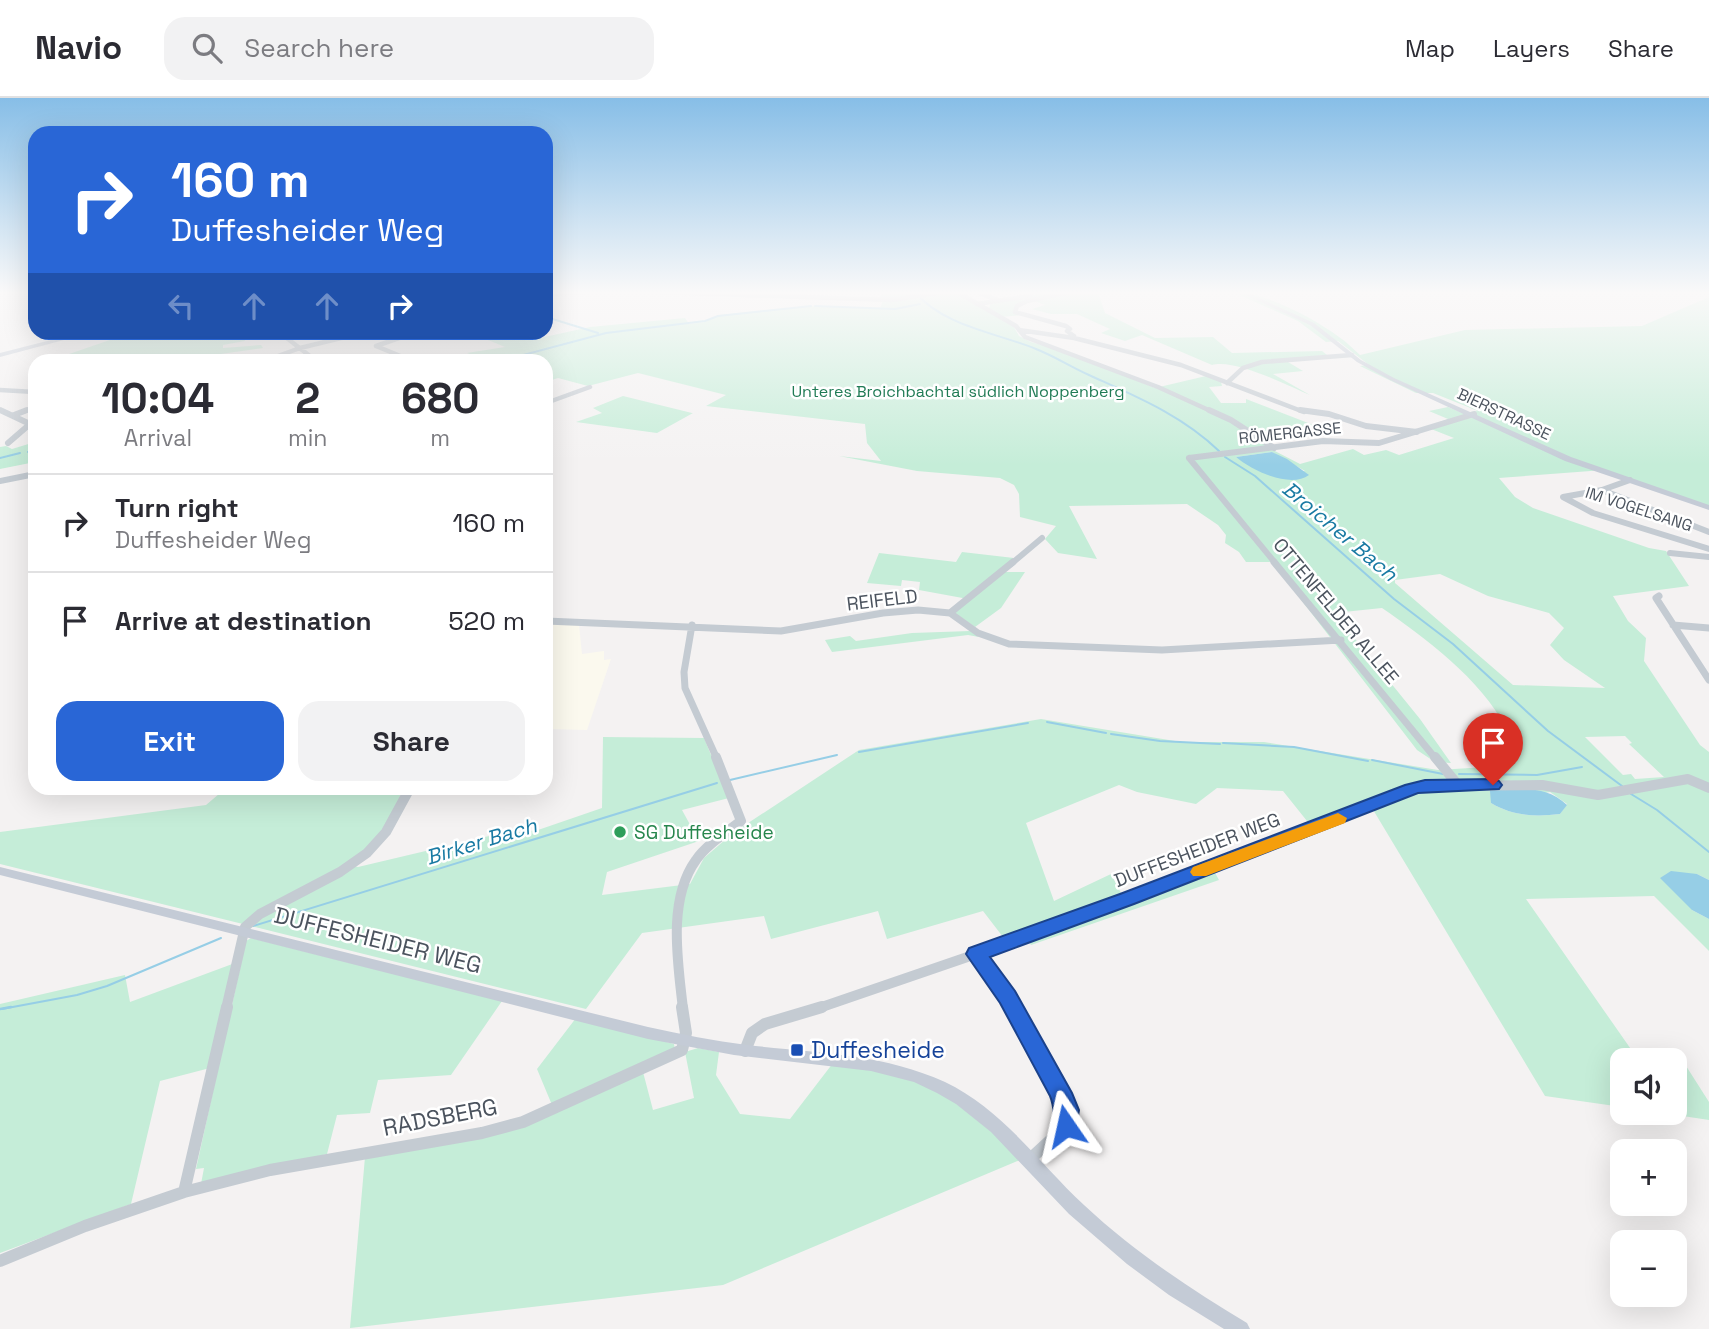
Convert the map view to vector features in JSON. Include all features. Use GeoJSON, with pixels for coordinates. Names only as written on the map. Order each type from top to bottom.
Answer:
{"type":"FeatureCollection","features":[{"type":"Feature","properties":{"kind":"main road"},"geometry":{"type":"LineString","coordinates":[[0,355],[22,349]]}},
{"type":"Feature","properties":{"kind":"main road","name":"BIERSTRASSE"},"geometry":{"type":"LineString","coordinates":[[1345,349],[1379,373],[1474,414],[1544,449],[1709,508]]}},
{"type":"Feature","properties":{"kind":"main road","name":"DUFFESHEIDER WEG"},"geometry":{"type":"LineString","coordinates":[[0,871],[687,1041],[745,1051],[851,1060],[906,1072],[963,1100],[1000,1130],[1075,1209],[1144,1267],[1241,1329]]}},
{"type":"Feature","properties":{"kind":"street"},"geometry":{"type":"LineString","coordinates":[[1060,349],[1130,375],[1224,417],[1274,448]]}},
{"type":"Feature","properties":{"kind":"street"},"geometry":{"type":"LineString","coordinates":[[1119,349],[1181,365],[1305,412],[1329,414],[1366,426],[1418,432]]}},
{"type":"Feature","properties":{"kind":"street"},"geometry":{"type":"LineString","coordinates":[[1227,383],[1243,368],[1262,362],[1352,355]]}},
{"type":"Feature","properties":{"kind":"street"},"geometry":{"type":"LineString","coordinates":[[553,401],[590,387]]}},
{"type":"Feature","properties":{"kind":"street"},"geometry":{"type":"LineString","coordinates":[[0,390],[28,392]]}},
{"type":"Feature","properties":{"kind":"street"},"geometry":{"type":"LineString","coordinates":[[0,410],[28,423]]}},
{"type":"Feature","properties":{"kind":"street"},"geometry":{"type":"LineString","coordinates":[[14,415],[28,410]]}},
{"type":"Feature","properties":{"kind":"street","name":"RÖMERGASSE"},"geometry":{"type":"LineString","coordinates":[[1189,458],[1323,441],[1379,443],[1474,414]]}},
{"type":"Feature","properties":{"kind":"street"},"geometry":{"type":"LineString","coordinates":[[8,443],[28,426]]}},
{"type":"Feature","properties":{"kind":"street"},"geometry":{"type":"LineString","coordinates":[[0,440],[17,436]]}},
{"type":"Feature","properties":{"kind":"street","name":"OTTENFELDER ALLEE"},"geometry":{"type":"LineString","coordinates":[[1189,458],[1458,785]]}},
{"type":"Feature","properties":{"kind":"street"},"geometry":{"type":"LineString","coordinates":[[0,481],[28,475]]}},
{"type":"Feature","properties":{"kind":"street"},"geometry":{"type":"LineString","coordinates":[[1602,490],[1630,480]]}},
{"type":"Feature","properties":{"kind":"street"},"geometry":{"type":"LineString","coordinates":[[1602,490],[1709,532]]}},
{"type":"Feature","properties":{"kind":"street","name":"IM VOGELSANG"},"geometry":{"type":"LineString","coordinates":[[1602,490],[1563,497],[1598,513],[1687,539],[1709,549]]}},
{"type":"Feature","properties":{"kind":"street"},"geometry":{"type":"LineString","coordinates":[[1042,538],[950,613],[978,633],[1009,644],[1162,650],[1341,640]]}},
{"type":"Feature","properties":{"kind":"street"},"geometry":{"type":"LineString","coordinates":[[1670,554],[1709,557]]}},
{"type":"Feature","properties":{"kind":"street"},"geometry":{"type":"LineString","coordinates":[[1659,596],[1656,597],[1709,680]]}},
{"type":"Feature","properties":{"kind":"street","name":"REIFELD"},"geometry":{"type":"LineString","coordinates":[[553,621],[692,625],[781,631],[900,611],[950,613]]}},
{"type":"Feature","properties":{"kind":"street"},"geometry":{"type":"LineString","coordinates":[[687,1041],[679,966],[684,885],[695,861],[741,821],[732,793],[685,688],[684,672],[692,625]]}},
{"type":"Feature","properties":{"kind":"street"},"geometry":{"type":"LineString","coordinates":[[1673,625],[1709,628]]}},
{"type":"Feature","properties":{"kind":"street","name":"DUFFESHEIDER WEG"},"geometry":{"type":"LineString","coordinates":[[745,1051],[752,1033],[765,1024],[852,998],[976,954],[1127,899],[1411,789],[1425,786],[1542,785],[1598,795],[1688,779],[1709,788]]}},
{"type":"Feature","properties":{"kind":"street"},"geometry":{"type":"LineString","coordinates":[[184,1192],[244,931],[260,914],[340,872],[366,853],[386,832],[406,795]]}},
{"type":"Feature","properties":{"kind":"street"},"geometry":{"type":"LineString","coordinates":[[976,954],[1020,1017],[1068,1110],[1066,1126],[1029,1160]]}},
{"type":"Feature","properties":{"kind":"street","name":"RADSBERG"},"geometry":{"type":"LineString","coordinates":[[0,1261],[96,1222],[184,1192],[270,1170],[482,1133],[523,1122],[682,1050],[687,1041]]}},
{"type":"Feature","properties":{"kind":"shaded area"},"geometry":{"type":"Polygon","coordinates":[[[553,623],[579,625],[582,654],[604,651],[604,660],[611,659],[587,730],[553,729],[553,623]]]}},
{"type":"Feature","properties":{"kind":"green space"},"geometry":{"type":"Polygon","coordinates":[[[82,349],[253,349],[220,354],[69,354],[82,349]]]}},
{"type":"Feature","properties":{"kind":"green space","name":"Unteres Broichbachtal südlich Noppenberg"},"geometry":{"type":"Polygon","coordinates":[[[490,349],[1058,349],[1155,388],[1206,376],[1221,382],[1222,386],[1209,387],[1221,403],[1246,403],[1246,399],[1321,428],[1296,438],[1261,430],[1249,433],[1267,447],[1300,464],[1353,449],[1364,455],[1386,450],[1399,455],[1454,438],[1426,427],[1448,419],[1429,411],[1448,407],[1462,413],[1478,411],[1433,393],[1416,393],[1360,366],[1369,365],[1349,349],[1354,349],[1360,355],[1383,349],[1709,349],[1709,506],[1604,470],[1499,478],[1515,497],[1533,508],[1649,548],[1666,551],[1689,586],[1613,596],[1628,621],[1646,638],[1644,661],[1700,745],[1709,752],[1709,880],[1697,874],[1692,910],[1709,919],[1709,951],[1654,896],[1526,899],[1630,1048],[1610,1048],[1610,1105],[1545,1096],[1369,803],[1311,826],[1283,791],[1217,788],[1196,804],[1137,792],[1119,785],[1026,823],[1054,901],[1111,874],[1122,895],[1209,862],[1219,880],[1031,945],[1021,931],[1003,937],[983,911],[887,939],[878,911],[771,939],[764,916],[642,933],[586,1009],[0,864],[0,832],[206,805],[218,795],[401,795],[383,831],[349,865],[358,867],[489,836],[538,830],[602,808],[603,737],[704,738],[729,798],[682,810],[699,841],[607,872],[602,895],[690,884],[704,858],[733,833],[859,750],[1041,719],[1181,742],[1264,742],[1438,770],[1502,766],[1515,758],[1507,731],[1482,693],[1451,661],[1416,632],[1382,608],[1334,613],[1420,719],[1451,763],[1435,762],[1417,750],[1272,562],[1246,562],[1239,552],[1225,543],[1226,535],[1218,525],[1187,504],[1069,506],[1097,559],[1058,553],[1045,539],[1056,526],[1020,517],[1019,494],[1014,485],[1000,478],[917,471],[839,456],[881,461],[867,443],[865,424],[706,406],[726,395],[638,373],[588,386],[558,378],[553,380],[553,354],[467,353],[490,349]],[[1272,452],[1236,457],[1261,472],[1305,471],[1272,452]],[[1440,574],[1395,580],[1395,583],[1513,685],[1605,688],[1564,660],[1550,645],[1564,628],[1549,613],[1488,596],[1440,574]],[[1625,736],[1585,737],[1623,775],[1631,774],[1635,779],[1664,777],[1629,744],[1632,743],[1625,736]],[[1550,792],[1491,803],[1508,811],[1533,815],[1560,814],[1567,804],[1550,792]]]}},
{"type":"Feature","properties":{"kind":"green space"},"geometry":{"type":"Polygon","coordinates":[[[1176,349],[1228,349],[1232,353],[1322,351],[1327,355],[1283,359],[1303,371],[1273,374],[1310,395],[1247,369],[1222,364],[1212,365],[1176,349]]]}},
{"type":"Feature","properties":{"kind":"green space"},"geometry":{"type":"Polygon","coordinates":[[[623,396],[693,413],[657,433],[576,422],[602,413],[593,408],[623,396]]]}},
{"type":"Feature","properties":{"kind":"green space"},"geometry":{"type":"Polygon","coordinates":[[[28,444],[28,463],[0,469],[0,447],[12,449],[28,444]]]}},
{"type":"Feature","properties":{"kind":"green space"},"geometry":{"type":"Polygon","coordinates":[[[962,552],[1014,558],[1004,572],[1025,572],[1001,608],[975,627],[955,613],[968,599],[919,590],[920,582],[902,580],[901,586],[867,583],[879,553],[956,562],[962,552]]]}},
{"type":"Feature","properties":{"kind":"green space"},"geometry":{"type":"Polygon","coordinates":[[[970,631],[979,637],[968,635],[832,652],[825,640],[850,636],[856,641],[912,633],[970,631]]]}},
{"type":"Feature","properties":{"kind":"green space"},"geometry":{"type":"Polygon","coordinates":[[[251,938],[502,1001],[451,1075],[378,1080],[370,1113],[337,1115],[327,1154],[201,1184],[204,1168],[196,1169],[246,941],[251,938]]]}},
{"type":"Feature","properties":{"kind":"green space"},"geometry":{"type":"Polygon","coordinates":[[[235,963],[210,1068],[160,1081],[131,1204],[0,1253],[0,1004],[125,975],[130,1002],[235,963]]]}},
{"type":"Feature","properties":{"kind":"green space"},"geometry":{"type":"Polygon","coordinates":[[[576,1018],[674,1044],[675,1050],[552,1105],[537,1069],[576,1018]]]}},
{"type":"Feature","properties":{"kind":"green space"},"geometry":{"type":"Polygon","coordinates":[[[698,1048],[719,1052],[716,1075],[740,1114],[790,1119],[833,1063],[903,1076],[936,1089],[982,1122],[1020,1160],[723,1285],[350,1328],[365,1157],[481,1138],[643,1072],[653,1110],[694,1098],[685,1052],[698,1048]]]}},
{"type":"Feature","properties":{"kind":"green space"},"geometry":{"type":"Polygon","coordinates":[[[1687,1067],[1709,1102],[1709,1120],[1687,1117],[1687,1067]]]}},
{"type":"Feature","properties":{"kind":"water"},"geometry":{"type":"Polygon","coordinates":[[[1272,452],[1309,475],[1301,479],[1282,479],[1261,472],[1236,457],[1272,452]]]}},
{"type":"Feature","properties":{"kind":"water"},"geometry":{"type":"Polygon","coordinates":[[[1499,789],[1544,792],[1552,794],[1567,805],[1560,814],[1516,813],[1491,803],[1490,791],[1499,789]]]}},
{"type":"Feature","properties":{"kind":"water"},"geometry":{"type":"Polygon","coordinates":[[[1671,871],[1697,874],[1709,880],[1709,919],[1692,910],[1660,878],[1671,871]]]}},
{"type":"Feature","properties":{"kind":"waterway"},"geometry":{"type":"LineString","coordinates":[[527,354],[544,349]]}},
{"type":"Feature","properties":{"kind":"waterway","name":"Broicher Bach"},"geometry":{"type":"LineString","coordinates":[[1037,349],[1157,407],[1190,427],[1219,451]]}},
{"type":"Feature","properties":{"kind":"waterway"},"geometry":{"type":"LineString","coordinates":[[0,458],[20,453]]}},
{"type":"Feature","properties":{"kind":"waterway","name":"Broicher Bach"},"geometry":{"type":"LineString","coordinates":[[1225,457],[1255,476],[1394,599],[1453,644],[1548,731],[1622,786]]}},
{"type":"Feature","properties":{"kind":"waterway","name":"Birker Bach"},"geometry":{"type":"LineString","coordinates":[[1047,722],[1106,733]]}},
{"type":"Feature","properties":{"kind":"waterway","name":"Birker Bach"},"geometry":{"type":"LineString","coordinates":[[859,752],[1028,723]]}},
{"type":"Feature","properties":{"kind":"waterway","name":"Birker Bach"},"geometry":{"type":"LineString","coordinates":[[1111,734],[1160,741],[1220,744]]}},
{"type":"Feature","properties":{"kind":"waterway","name":"Birker Bach"},"geometry":{"type":"LineString","coordinates":[[1223,743],[1294,747],[1368,761]]}},
{"type":"Feature","properties":{"kind":"waterway","name":"Birker Bach"},"geometry":{"type":"LineString","coordinates":[[730,780],[837,755]]}},
{"type":"Feature","properties":{"kind":"waterway","name":"Birker Bach"},"geometry":{"type":"LineString","coordinates":[[1372,760],[1443,774]]}},
{"type":"Feature","properties":{"kind":"waterway","name":"Birker Bach"},"geometry":{"type":"LineString","coordinates":[[1459,774],[1537,775],[1582,767]]}},
{"type":"Feature","properties":{"kind":"waterway","name":"Birker Bach"},"geometry":{"type":"LineString","coordinates":[[253,926],[717,783]]}},
{"type":"Feature","properties":{"kind":"waterway","name":"Broicher Bach"},"geometry":{"type":"LineString","coordinates":[[1631,794],[1657,810],[1709,852]]}},
{"type":"Feature","properties":{"kind":"waterway","name":"Birker Bach"},"geometry":{"type":"LineString","coordinates":[[2,1009],[77,995],[107,986],[221,938]]}},
{"type":"Feature","properties":{"kind":"waterway","name":"Birker Bach"},"geometry":{"type":"LineString","coordinates":[[0,1009],[11,1007]]}},
{"type":"Feature","properties":{"kind":"slow traffic"},"geometry":{"type":"LineString","coordinates":[[1199,872],[1338,818]]}},
{"type":"Feature","properties":{"kind":"place","name":"SG Duffesheide"},"geometry":{"type":"Point","coordinates":[620,832]}},
{"type":"Feature","properties":{"kind":"place","name":"Duffesheide"},"geometry":{"type":"Point","coordinates":[797,1050]}},
{"type":"Feature","properties":{"kind":"route"},"geometry":{"type":"LineString","coordinates":[[1066,1126],[1068,1110],[1048,1070],[1008,997],[976,954],[1127,899],[1411,789],[1425,786],[1493,785]]}}]}
